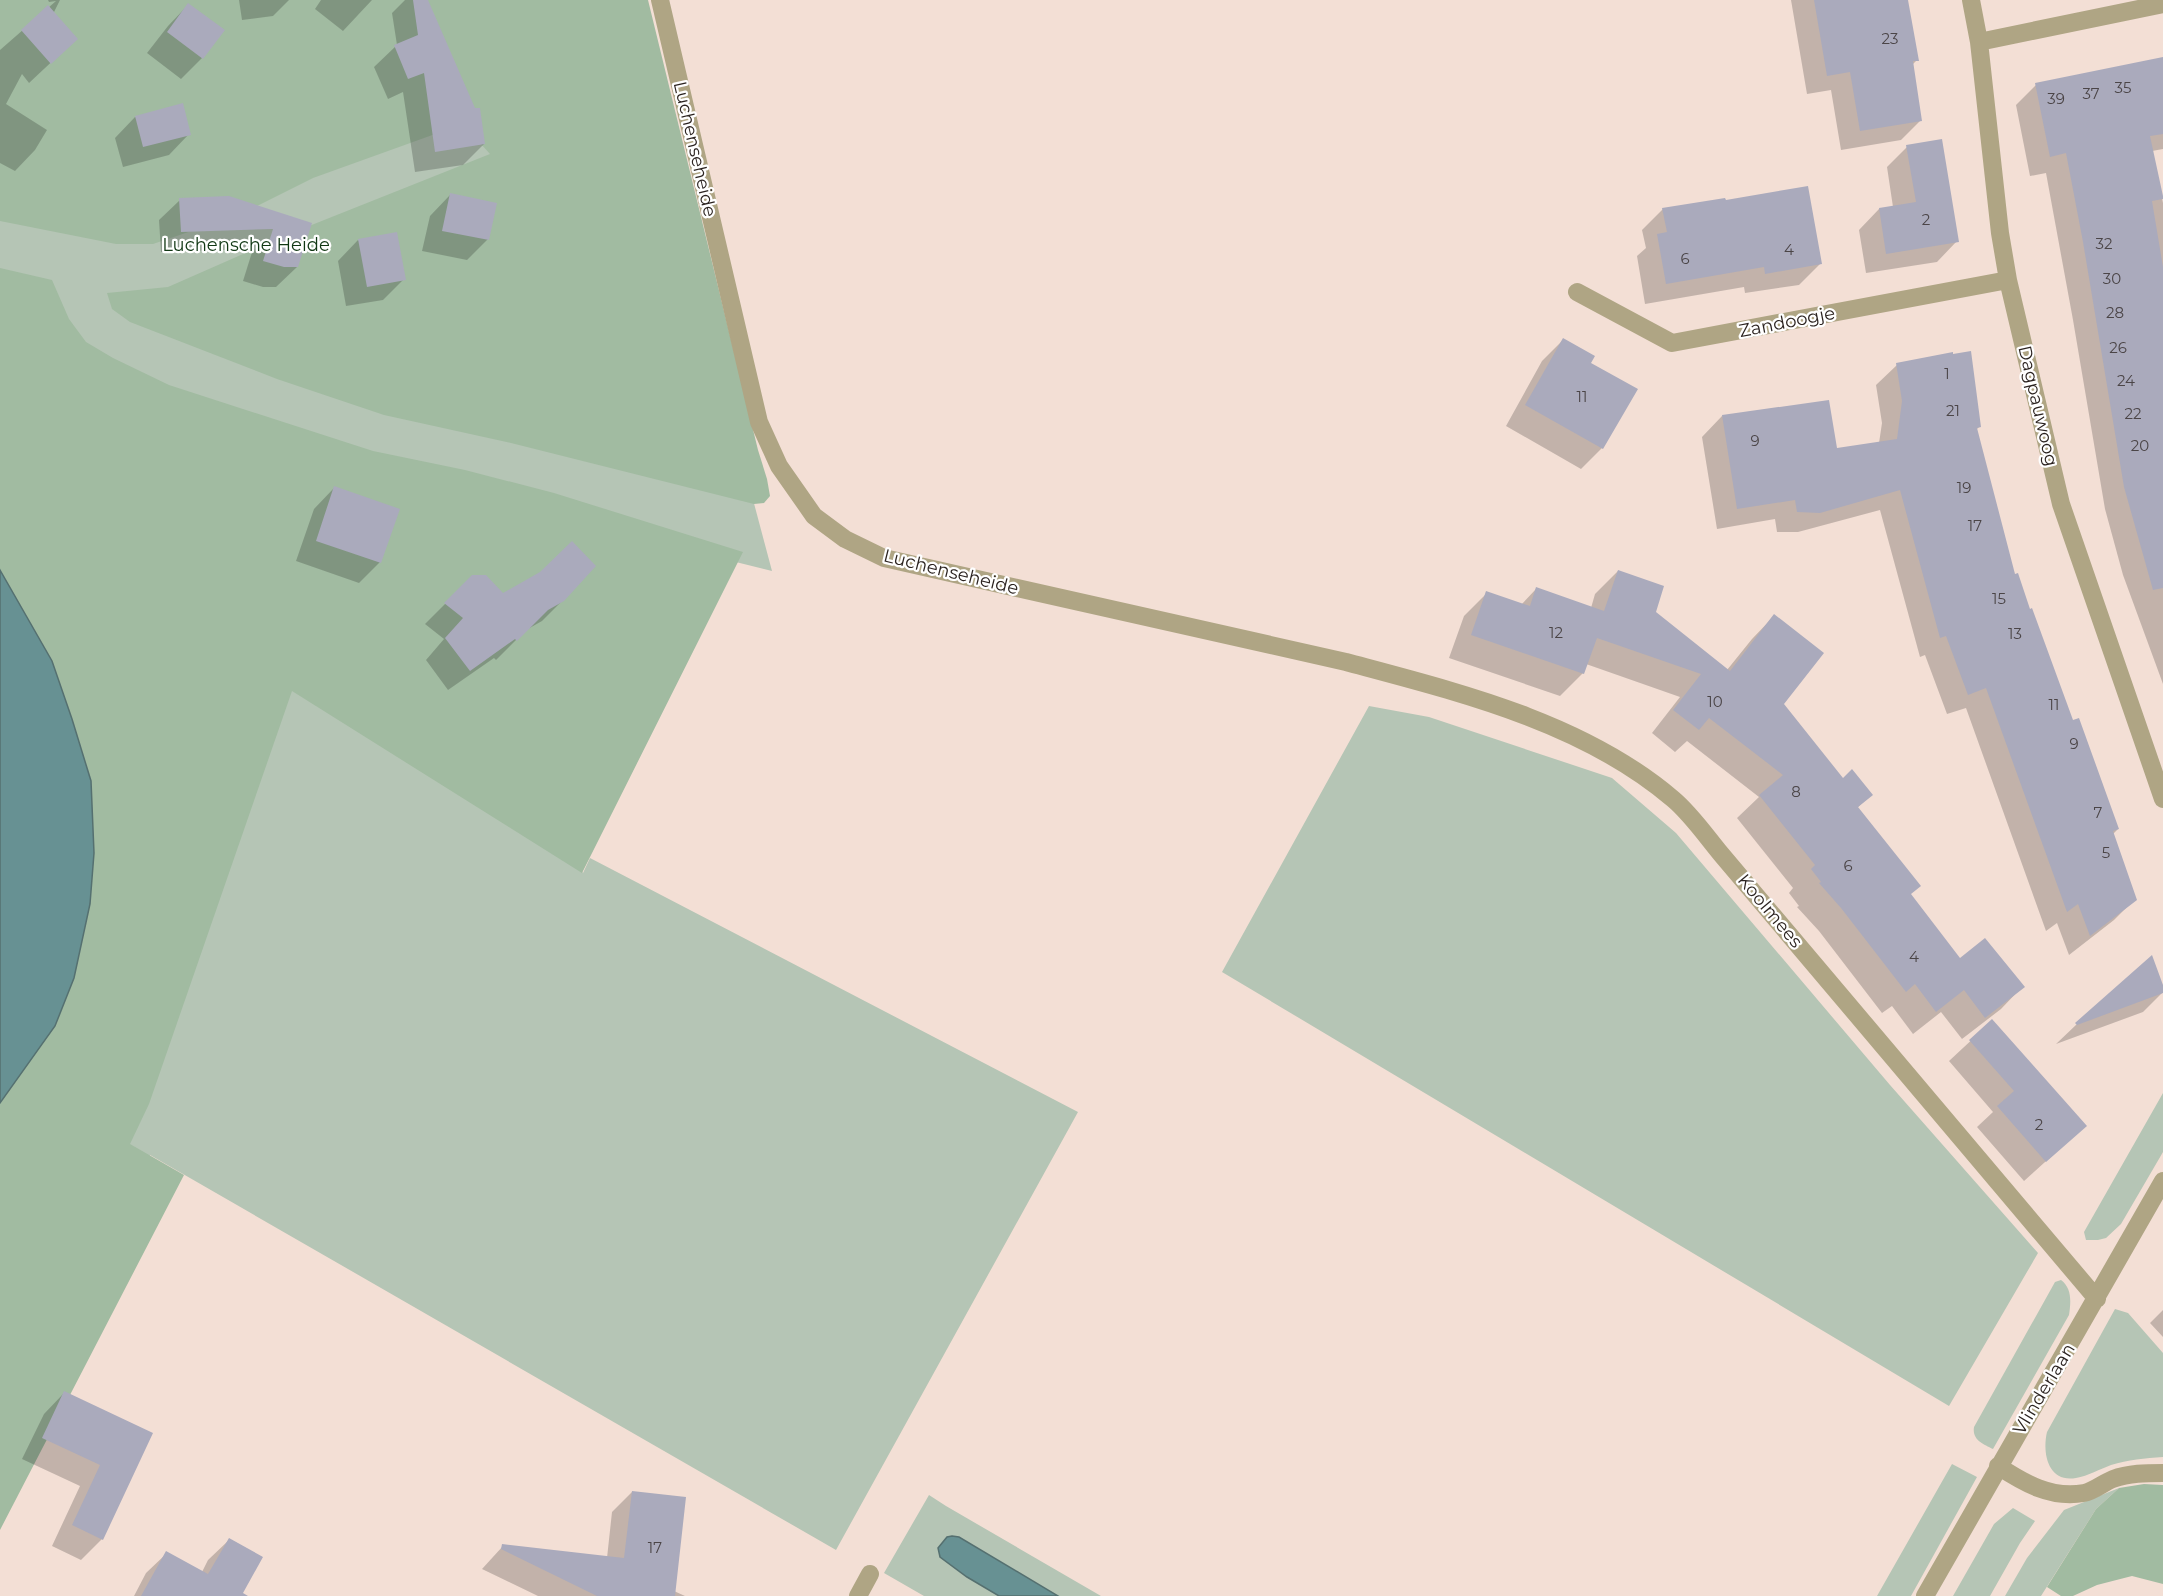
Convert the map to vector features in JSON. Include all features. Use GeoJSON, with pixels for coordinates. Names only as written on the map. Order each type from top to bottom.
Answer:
{"type":"FeatureCollection","features":[{"type":"Feature","properties":{"kind":"street","name":"Luchenseheide"},"geometry":{"type":"LineString","coordinates":[[660,0],[759,422],[779,466],[814,516],[845,539],[884,558],[1346,662]]}},
{"type":"Feature","properties":{"kind":"street","name":"Dagpauwoog"},"geometry":{"type":"LineString","coordinates":[[1971,0],[1979,42],[2000,233],[2008,280],[2061,504],[2163,799]]}},
{"type":"Feature","properties":{"kind":"street"},"geometry":{"type":"LineString","coordinates":[[1979,42],[2163,4]]}},
{"type":"Feature","properties":{"kind":"street","name":"Zandoogje"},"geometry":{"type":"LineString","coordinates":[[1577,292],[1672,344],[2008,280]]}},
{"type":"Feature","properties":{"kind":"street","name":"Koolmees"},"geometry":{"type":"LineString","coordinates":[[1346,662],[1526,716],[1589,744],[1629,766],[1674,800],[2097,1299]]}},
{"type":"Feature","properties":{"kind":"street","name":"Vlinderlaan"},"geometry":{"type":"LineString","coordinates":[[1925,1596],[2163,1181]]}},
{"type":"Feature","properties":{"kind":"street"},"geometry":{"type":"LineString","coordinates":[[1998,1466],[2026,1484],[2061,1495],[2085,1492],[2113,1479],[2142,1472],[2163,1473]]}},
{"type":"Feature","properties":{"kind":"street"},"geometry":{"type":"LineString","coordinates":[[858,1596],[870,1574]]}},
{"type":"Feature","properties":{"kind":"green space","name":"Luchensche Heide"},"geometry":{"type":"Polygon","coordinates":[[[0,0],[635,0],[747,477],[772,571],[349,466],[583,873],[590,858],[1078,1112],[836,1550],[150,1155],[0,1504],[0,0]]]}},
{"type":"Feature","properties":{"kind":"green space"},"geometry":{"type":"Polygon","coordinates":[[[0,0],[648,0],[770,496],[764,503],[754,504],[511,443],[384,415],[277,379],[130,322],[112,309],[107,293],[168,287],[284,236],[490,154],[463,124],[313,178],[239,215],[153,244],[116,244],[0,221],[0,0]]]}},
{"type":"Feature","properties":{"kind":"green space"},"geometry":{"type":"Polygon","coordinates":[[[0,268],[52,280],[69,319],[86,342],[169,385],[373,451],[465,470],[554,493],[743,552],[582,873],[292,691],[149,1104],[130,1144],[184,1175],[0,1530],[0,1103],[55,1026],[74,978],[90,904],[94,853],[91,781],[72,719],[52,661],[0,570],[0,268]]]}},
{"type":"Feature","properties":{"kind":"green space"},"geometry":{"type":"Polygon","coordinates":[[[1369,706],[1429,717],[1612,778],[1676,833],[1890,1085],[2038,1253],[1949,1406],[1222,972],[1369,706]]]}},
{"type":"Feature","properties":{"kind":"green space"},"geometry":{"type":"Polygon","coordinates":[[[2163,1093],[2163,1152],[2121,1224],[2106,1238],[2086,1240],[2084,1232],[2163,1093]]]}},
{"type":"Feature","properties":{"kind":"green space"},"geometry":{"type":"Polygon","coordinates":[[[2061,1280],[2069,1291],[2069,1315],[1993,1449],[1976,1438],[1974,1427],[2055,1282],[2061,1280]]]}},
{"type":"Feature","properties":{"kind":"green space"},"geometry":{"type":"Polygon","coordinates":[[[2115,1309],[2128,1313],[2163,1353],[2163,1457],[2111,1465],[2076,1478],[2059,1476],[2049,1465],[2045,1449],[2047,1432],[2115,1309]]]}},
{"type":"Feature","properties":{"kind":"green space"},"geometry":{"type":"Polygon","coordinates":[[[1952,1464],[1977,1477],[1911,1596],[1877,1596],[1952,1464]]]}},
{"type":"Feature","properties":{"kind":"green space"},"geometry":{"type":"Polygon","coordinates":[[[2144,1484],[2163,1485],[2163,1584],[2132,1576],[2097,1585],[2073,1596],[2061,1596],[2047,1587],[2096,1509],[2119,1488],[2144,1484]]]}},
{"type":"Feature","properties":{"kind":"green space"},"geometry":{"type":"Polygon","coordinates":[[[2119,1488],[2096,1509],[2041,1596],[2005,1596],[2027,1558],[2064,1510],[2119,1488]]]}},
{"type":"Feature","properties":{"kind":"green space"},"geometry":{"type":"Polygon","coordinates":[[[929,1495],[1101,1596],[1058,1596],[959,1537],[952,1536],[940,1557],[999,1596],[924,1596],[884,1573],[929,1495]]]}},
{"type":"Feature","properties":{"kind":"green space"},"geometry":{"type":"Polygon","coordinates":[[[2013,1508],[2035,1521],[1990,1596],[1953,1596],[1994,1524],[2013,1508]]]}},
{"type":"Feature","properties":{"kind":"water"},"geometry":{"type":"Polygon","coordinates":[[[0,570],[52,661],[72,719],[91,781],[94,853],[90,904],[74,978],[55,1026],[0,1103],[0,570]]]}},
{"type":"Feature","properties":{"kind":"water"},"geometry":{"type":"Polygon","coordinates":[[[947,1537],[959,1537],[1058,1596],[999,1596],[940,1557],[938,1548],[947,1537]]]}},
{"type":"Feature","properties":{"kind":"building"},"geometry":{"type":"Polygon","coordinates":[[[413,0],[428,0],[475,108],[480,108],[485,144],[435,152],[424,73],[408,79],[394,45],[418,35],[413,0]]]}},
{"type":"Feature","properties":{"kind":"building"},"geometry":{"type":"Polygon","coordinates":[[[1814,0],[1908,0],[1919,61],[1913,61],[1922,121],[1860,131],[1850,72],[1827,76],[1814,0]]]}},
{"type":"Feature","properties":{"kind":"building"},"geometry":{"type":"Polygon","coordinates":[[[188,3],[225,30],[203,59],[167,32],[188,3]]]}},
{"type":"Feature","properties":{"kind":"building"},"geometry":{"type":"Polygon","coordinates":[[[48,5],[78,39],[51,64],[21,30],[48,5]]]}},
{"type":"Feature","properties":{"kind":"building"},"geometry":{"type":"Polygon","coordinates":[[[2163,57],[2163,134],[2150,136],[2163,196],[2163,199],[2152,201],[2163,267],[2163,588],[2153,590],[2124,487],[2066,153],[2050,157],[2035,83],[2163,57]]]}},
{"type":"Feature","properties":{"kind":"building"},"geometry":{"type":"Polygon","coordinates":[[[183,103],[191,135],[143,147],[135,116],[183,103]]]}},
{"type":"Feature","properties":{"kind":"building"},"geometry":{"type":"Polygon","coordinates":[[[1942,139],[1959,242],[1886,254],[1879,208],[1916,202],[1906,145],[1942,139]]]}},
{"type":"Feature","properties":{"kind":"building"},"geometry":{"type":"Polygon","coordinates":[[[1808,186],[1822,264],[1765,274],[1764,267],[1666,284],[1657,234],[1667,232],[1662,208],[1808,186]]]}},
{"type":"Feature","properties":{"kind":"building"},"geometry":{"type":"Polygon","coordinates":[[[450,193],[497,203],[489,240],[442,231],[450,193]]]}},
{"type":"Feature","properties":{"kind":"building"},"geometry":{"type":"Polygon","coordinates":[[[229,196],[312,223],[298,267],[284,267],[263,261],[273,229],[181,232],[179,198],[229,196]]]}},
{"type":"Feature","properties":{"kind":"building"},"geometry":{"type":"Polygon","coordinates":[[[397,232],[406,280],[367,287],[358,239],[397,232]]]}},
{"type":"Feature","properties":{"kind":"building"},"geometry":{"type":"Polygon","coordinates":[[[1563,338],[1595,356],[1591,363],[1638,389],[1603,449],[1525,405],[1563,338]]]}},
{"type":"Feature","properties":{"kind":"building"},"geometry":{"type":"Polygon","coordinates":[[[1971,351],[1981,427],[1977,428],[2015,574],[2018,573],[2030,609],[2032,608],[2073,720],[2079,718],[2119,829],[2113,831],[2137,900],[2090,936],[2078,904],[2067,912],[1986,688],[1968,695],[1946,636],[1940,638],[1900,490],[1820,513],[1797,512],[1795,500],[1737,509],[1722,415],[1829,400],[1837,448],[1897,439],[1902,401],[1896,363],[1953,352],[1953,354],[1971,351]]]}},
{"type":"Feature","properties":{"kind":"building"},"geometry":{"type":"Polygon","coordinates":[[[334,486],[400,509],[381,563],[316,541],[334,486]]]}},
{"type":"Feature","properties":{"kind":"building"},"geometry":{"type":"Polygon","coordinates":[[[572,541],[596,566],[564,601],[548,610],[517,641],[515,639],[470,671],[445,638],[463,618],[444,603],[472,575],[486,575],[503,593],[540,572],[572,541]]]}},
{"type":"Feature","properties":{"kind":"building"},"geometry":{"type":"Polygon","coordinates":[[[1618,570],[1664,586],[1656,612],[1730,671],[1774,614],[1824,653],[1784,704],[1843,778],[1852,769],[1873,795],[1858,807],[1921,886],[1911,894],[1960,958],[1985,938],[2025,987],[1985,1018],[1964,990],[1936,1012],[1915,984],[1906,992],[1819,883],[1821,882],[1811,869],[1815,865],[1759,795],[1783,775],[1709,718],[1699,730],[1673,710],[1701,674],[1597,638],[1584,674],[1471,635],[1486,591],[1530,606],[1536,587],[1604,611],[1618,570]]]}},
{"type":"Feature","properties":{"kind":"building"},"geometry":{"type":"Polygon","coordinates":[[[2152,955],[2163,985],[2163,993],[2077,1025],[2075,1023],[2152,955]]]}},
{"type":"Feature","properties":{"kind":"building"},"geometry":{"type":"Polygon","coordinates":[[[1992,1019],[2087,1126],[2046,1162],[1997,1106],[2014,1091],[1969,1040],[1992,1019]]]}},
{"type":"Feature","properties":{"kind":"building"},"geometry":{"type":"Polygon","coordinates":[[[64,1391],[153,1433],[103,1540],[72,1525],[100,1465],[42,1438],[64,1391]]]}},
{"type":"Feature","properties":{"kind":"building"},"geometry":{"type":"Polygon","coordinates":[[[632,1491],[686,1497],[675,1596],[597,1596],[501,1549],[502,1544],[624,1558],[632,1491]]]}},
{"type":"Feature","properties":{"kind":"building"},"geometry":{"type":"Polygon","coordinates":[[[229,1538],[263,1557],[243,1593],[248,1596],[141,1596],[166,1551],[208,1574],[229,1538]]]}}]}
